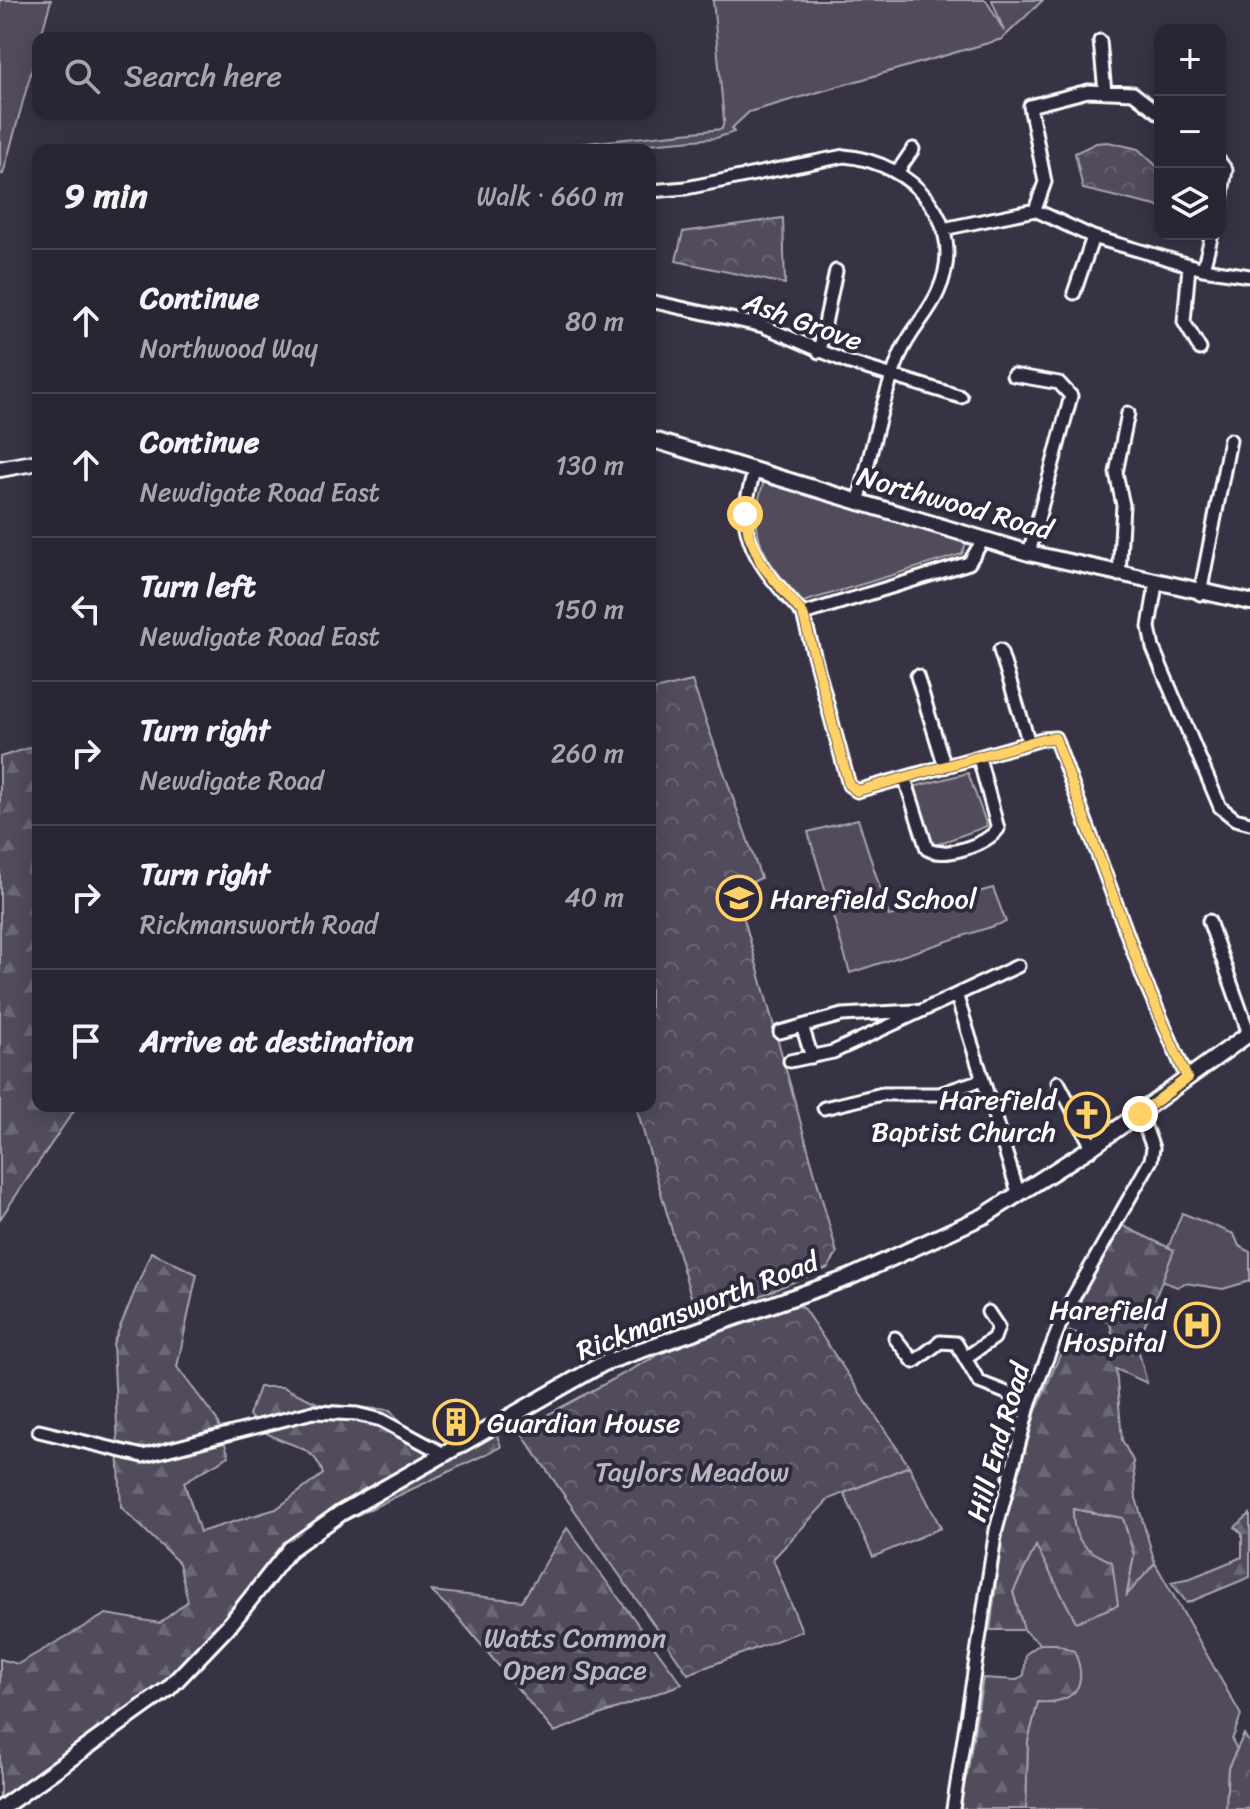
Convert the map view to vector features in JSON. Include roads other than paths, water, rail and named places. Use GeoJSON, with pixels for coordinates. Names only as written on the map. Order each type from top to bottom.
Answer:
{"type":"FeatureCollection","features":[{"type":"Feature","properties":{"kind":"street"},"geometry":{"type":"LineString","coordinates":[[1100,41],[1105,92]]}},
{"type":"Feature","properties":{"kind":"street"},"geometry":{"type":"LineString","coordinates":[[1035,210],[1045,182],[1030,106],[1088,91],[1133,93],[1154,109]]}},
{"type":"Feature","properties":{"kind":"street"},"geometry":{"type":"LineString","coordinates":[[898,171],[913,149]]}},
{"type":"Feature","properties":{"kind":"street","name":"Ash Grove"},"geometry":{"type":"LineString","coordinates":[[656,190],[686,188],[844,156],[865,158],[898,171],[927,198],[943,229],[946,254],[939,291],[906,340],[858,503]]}},
{"type":"Feature","properties":{"kind":"street"},"geometry":{"type":"LineString","coordinates":[[943,229],[1035,210],[1093,237],[1189,266],[1250,276]]}},
{"type":"Feature","properties":{"kind":"street"},"geometry":{"type":"LineString","coordinates":[[1074,293],[1093,237]]}},
{"type":"Feature","properties":{"kind":"street"},"geometry":{"type":"LineString","coordinates":[[1203,269],[1210,240]]}},
{"type":"Feature","properties":{"kind":"street"},"geometry":{"type":"LineString","coordinates":[[1189,266],[1184,322],[1200,349]]}},
{"type":"Feature","properties":{"kind":"street"},"geometry":{"type":"LineString","coordinates":[[819,352],[836,271]]}},
{"type":"Feature","properties":{"kind":"street","name":"Ash Grove"},"geometry":{"type":"LineString","coordinates":[[656,302],[763,326],[819,352],[893,377]]}},
{"type":"Feature","properties":{"kind":"street"},"geometry":{"type":"LineString","coordinates":[[1013,375],[1059,383],[1071,396],[1029,553]]}},
{"type":"Feature","properties":{"kind":"street"},"geometry":{"type":"LineString","coordinates":[[893,377],[961,397]]}},
{"type":"Feature","properties":{"kind":"street"},"geometry":{"type":"LineString","coordinates":[[1119,575],[1123,505],[1116,473],[1128,413]]}},
{"type":"Feature","properties":{"kind":"street"},"geometry":{"type":"LineString","coordinates":[[1200,594],[1230,440]]}},
{"type":"Feature","properties":{"kind":"street","name":"Northwood Road"},"geometry":{"type":"LineString","coordinates":[[656,441],[1029,553],[1200,594],[1250,602]]}},
{"type":"Feature","properties":{"kind":"street"},"geometry":{"type":"LineString","coordinates":[[0,469],[32,463]]}},
{"type":"Feature","properties":{"kind":"street"},"geometry":{"type":"LineString","coordinates":[[754,471],[745,514],[749,535],[762,565],[803,614],[849,785],[857,791],[865,791],[1055,738],[1143,977],[1187,1078]]}},
{"type":"Feature","properties":{"kind":"street"},"geometry":{"type":"LineString","coordinates":[[803,614],[969,563],[983,540]]}},
{"type":"Feature","properties":{"kind":"street"},"geometry":{"type":"LineString","coordinates":[[1156,584],[1149,627],[1153,648],[1220,807],[1235,819],[1250,823]]}},
{"type":"Feature","properties":{"kind":"street"},"geometry":{"type":"LineString","coordinates":[[1000,650],[1029,743]]}},
{"type":"Feature","properties":{"kind":"street"},"geometry":{"type":"LineString","coordinates":[[917,676],[945,767]]}},
{"type":"Feature","properties":{"kind":"street"},"geometry":{"type":"LineString","coordinates":[[905,779],[927,849],[942,854],[991,838],[998,829],[979,758]]}},
{"type":"Feature","properties":{"kind":"street"},"geometry":{"type":"LineString","coordinates":[[1209,921],[1249,1033]]}},
{"type":"Feature","properties":{"kind":"street"},"geometry":{"type":"LineString","coordinates":[[790,1061],[833,1052],[1018,966]]}},
{"type":"Feature","properties":{"kind":"street"},"geometry":{"type":"LineString","coordinates":[[957,997],[1018,1192]]}},
{"type":"Feature","properties":{"kind":"street"},"geometry":{"type":"LineString","coordinates":[[780,1032],[842,1015],[924,1011]]}},
{"type":"Feature","properties":{"kind":"street"},"geometry":{"type":"LineString","coordinates":[[802,1026],[812,1057]]}},
{"type":"Feature","properties":{"kind":"street","name":"Rickmansworth Road"},"geometry":{"type":"LineString","coordinates":[[0,1809],[168,1689],[224,1631],[290,1549],[312,1532],[604,1363],[848,1278],[984,1216],[1140,1114],[1249,1033]]}},
{"type":"Feature","properties":{"kind":"street"},"geometry":{"type":"LineString","coordinates":[[824,1108],[882,1094],[939,1094],[981,1080]]}},
{"type":"Feature","properties":{"kind":"street"},"geometry":{"type":"LineString","coordinates":[[1058,1082],[1092,1147]]}},
{"type":"Feature","properties":{"kind":"street","name":"Hill End Road"},"geometry":{"type":"LineString","coordinates":[[953,1809],[996,1530],[1030,1402],[1065,1312],[1151,1160],[1153,1148],[1140,1114]]}},
{"type":"Feature","properties":{"kind":"street"},"geometry":{"type":"LineString","coordinates":[[965,1358],[994,1338],[998,1327],[988,1312]]}},
{"type":"Feature","properties":{"kind":"street"},"geometry":{"type":"LineString","coordinates":[[895,1338],[914,1362],[940,1342],[956,1343],[979,1382],[1030,1402]]}},
{"type":"Feature","properties":{"kind":"street"},"geometry":{"type":"LineString","coordinates":[[39,1431],[143,1456],[313,1412],[357,1414],[394,1426],[444,1454]]}},
{"type":"Feature","properties":{"kind":"place","name":"Harefield School"},"geometry":{"type":"Point","coordinates":[739,898]}},
{"type":"Feature","properties":{"kind":"place","name":"Harefield Baptist Church"},"geometry":{"type":"Point","coordinates":[1087,1115]}},
{"type":"Feature","properties":{"kind":"place","name":"Harefield Hospital"},"geometry":{"type":"Point","coordinates":[1197,1325]}},
{"type":"Feature","properties":{"kind":"place","name":"Guardian House"},"geometry":{"type":"Point","coordinates":[456,1422]}},
{"type":"Feature","properties":{"kind":"park label","name":"Taylors Meadow"},"geometry":{"type":"Point","coordinates":[692,1471]}},
{"type":"Feature","properties":{"kind":"park label","name":"Watts Common Open Space"},"geometry":{"type":"Point","coordinates":[575,1653]}}]}
